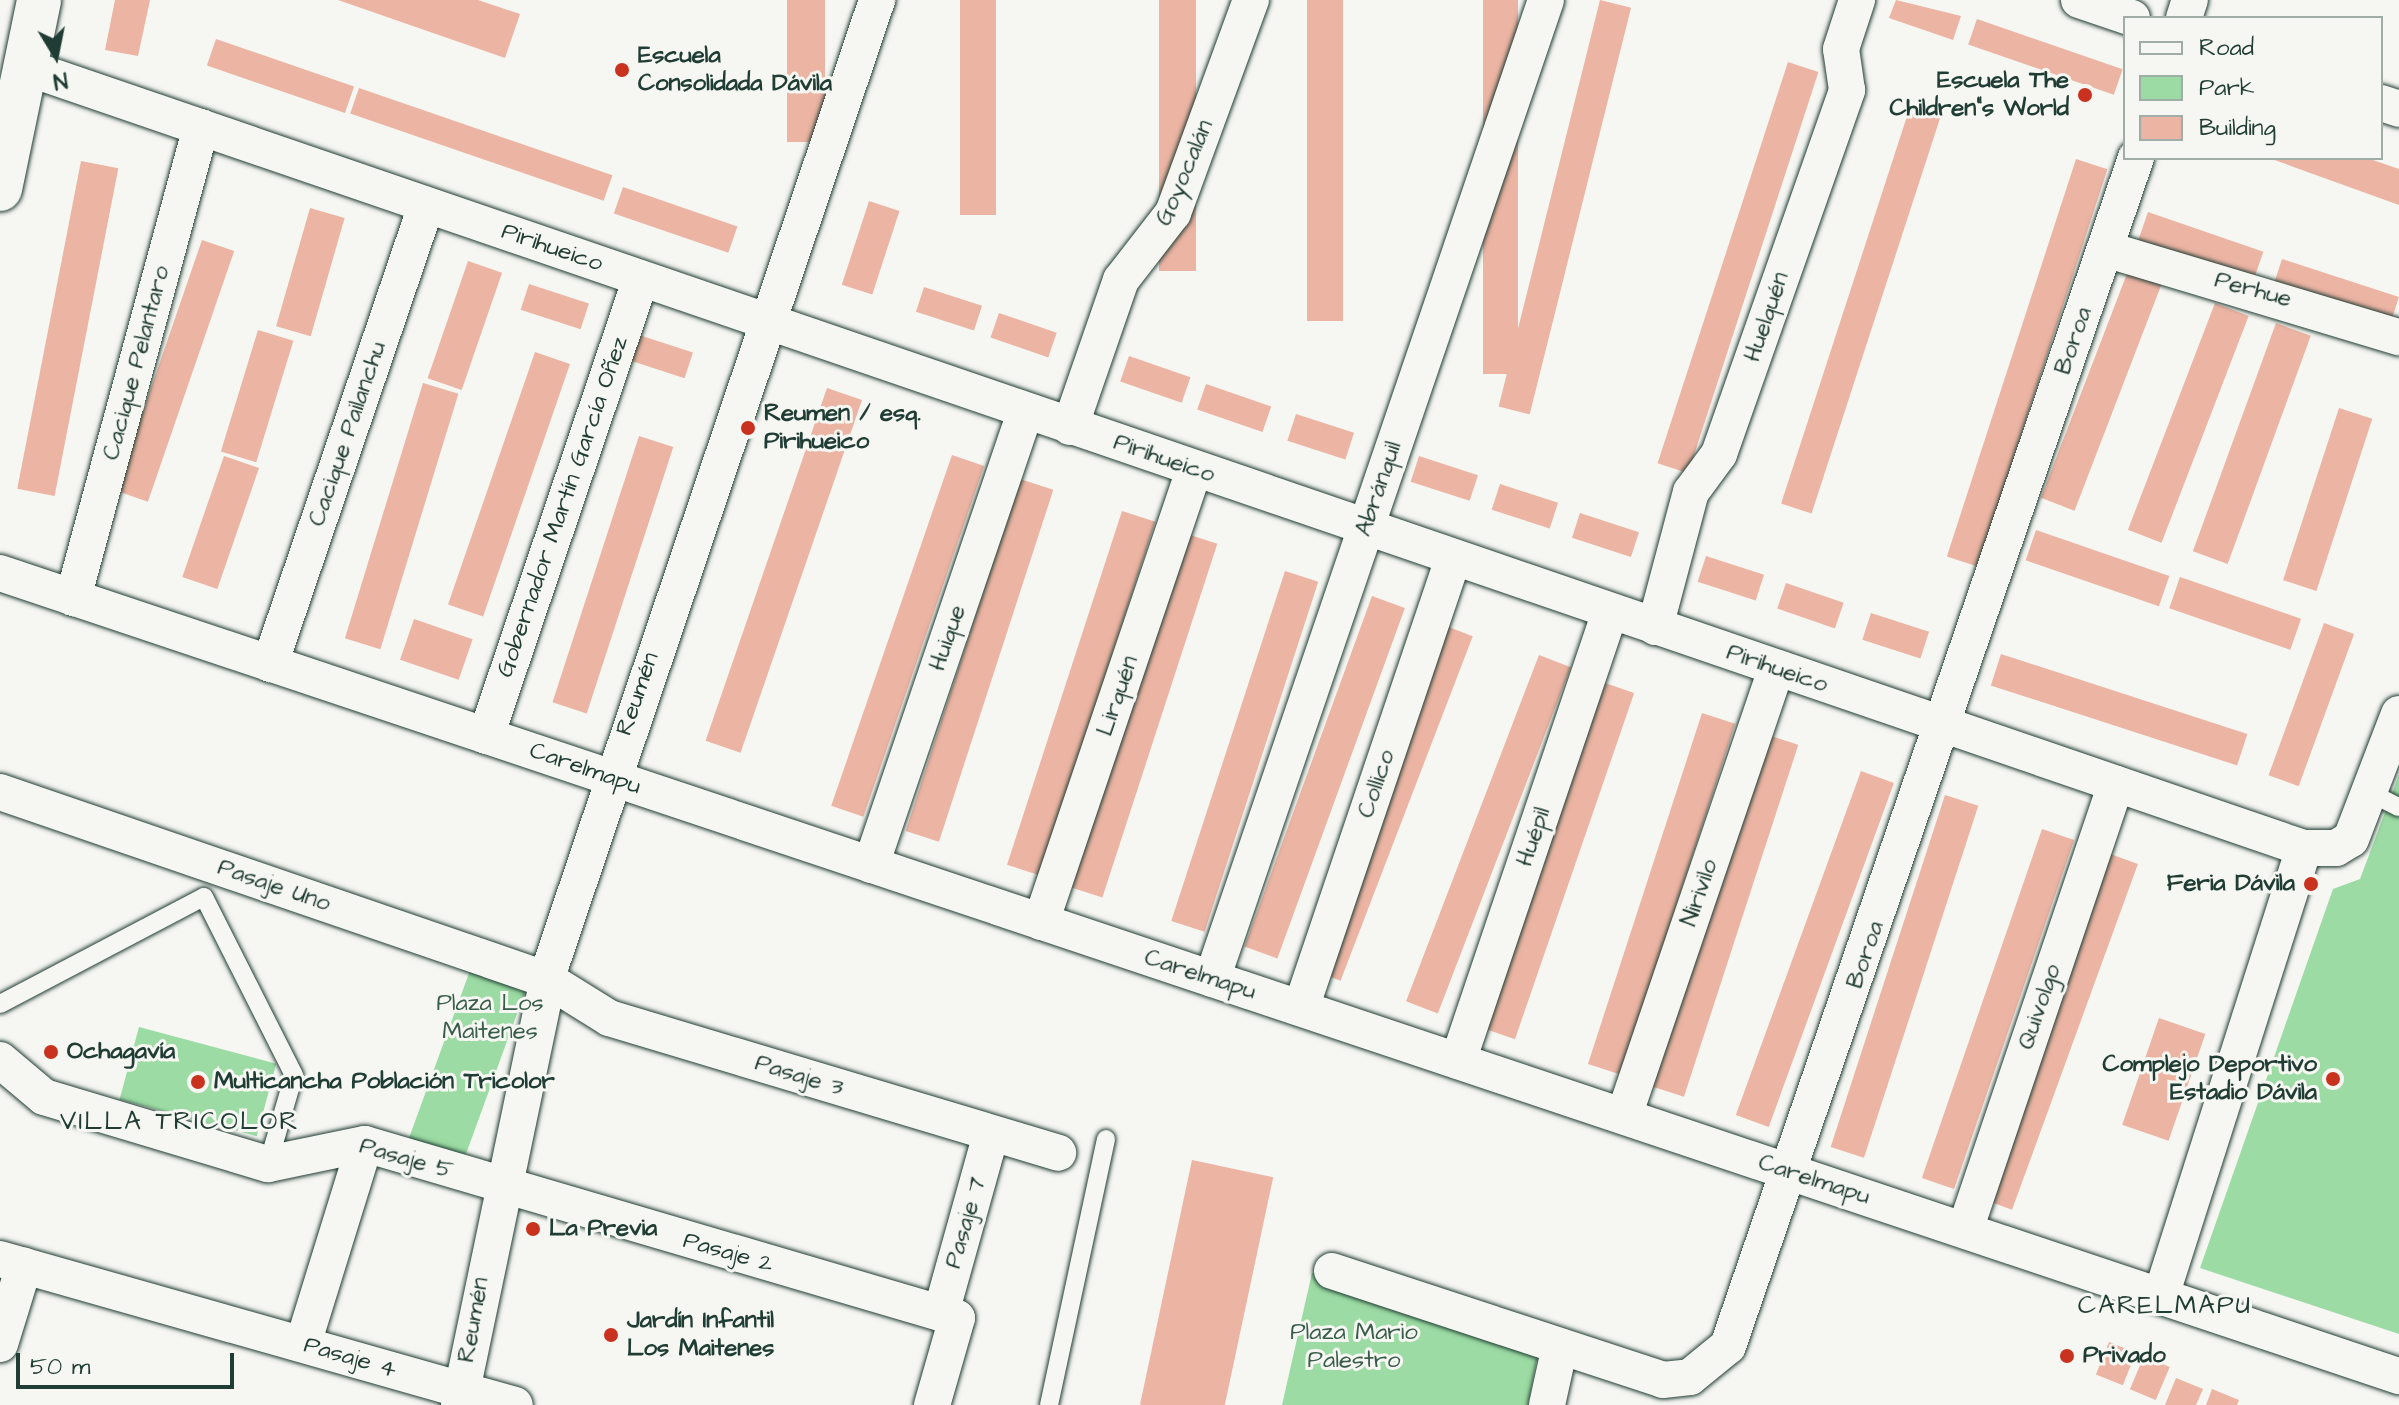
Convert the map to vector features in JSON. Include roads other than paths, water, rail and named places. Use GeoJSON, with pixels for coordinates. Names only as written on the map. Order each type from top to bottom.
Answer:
{"type":"FeatureCollection","features":[{"type":"Feature","properties":{"kind":"main road"},"geometry":{"type":"LineString","coordinates":[[0,189],[39,0]]}},
{"type":"Feature","properties":{"kind":"street","name":"Reumén"},"geometry":{"type":"LineString","coordinates":[[461,1397],[499,1188],[548,980],[609,777],[877,0]]}},
{"type":"Feature","properties":{"kind":"street","name":"Goyocalán"},"geometry":{"type":"LineString","coordinates":[[1070,427],[1121,280],[1173,213],[1251,0]]}},
{"type":"Feature","properties":{"kind":"street","name":"Abránquil"},"geometry":{"type":"LineString","coordinates":[[1212,979],[1546,0]]}},
{"type":"Feature","properties":{"kind":"street","name":"Huelquén"},"geometry":{"type":"LineString","coordinates":[[1655,627],[1691,492],[1719,454],[1847,90],[1841,49],[1857,0]]}},
{"type":"Feature","properties":{"kind":"street"},"geometry":{"type":"LineString","coordinates":[[2079,0],[2126,16]]}},
{"type":"Feature","properties":{"kind":"street","name":"Pirihueico"},"geometry":{"type":"LineString","coordinates":[[25,67],[1365,529],[2304,848]]}},
{"type":"Feature","properties":{"kind":"street","name":"Cacique Pelantaro"},"geometry":{"type":"LineString","coordinates":[[73,598],[201,127]]}},
{"type":"Feature","properties":{"kind":"street","name":"Boroa"},"geometry":{"type":"LineString","coordinates":[[1332,1271],[1663,1380],[1712,1365],[1728,1346],[1792,1173],[2135,160]]}},
{"type":"Feature","properties":{"kind":"street","name":"Cacique Pailanchu"},"geometry":{"type":"LineString","coordinates":[[270,664],[426,205]]}},
{"type":"Feature","properties":{"kind":"street","name":"Perhue"},"geometry":{"type":"LineString","coordinates":[[2105,249],[2399,337]]}},
{"type":"Feature","properties":{"kind":"street","name":"Gobernador Martín García Oñez"},"geometry":{"type":"LineString","coordinates":[[486,736],[641,279]]}},
{"type":"Feature","properties":{"kind":"street","name":"Huique"},"geometry":{"type":"LineString","coordinates":[[871,865],[1025,412]]}},
{"type":"Feature","properties":{"kind":"street","name":"Lirquén"},"geometry":{"type":"LineString","coordinates":[[1041,922],[1194,470]]}},
{"type":"Feature","properties":{"kind":"street","name":"Collico"},"geometry":{"type":"LineString","coordinates":[[1301,1008],[1453,559]]}},
{"type":"Feature","properties":{"kind":"street","name":"Carelmapu"},"geometry":{"type":"LineString","coordinates":[[0,573],[2399,1376]]}},
{"type":"Feature","properties":{"kind":"street","name":"Huépil"},"geometry":{"type":"LineString","coordinates":[[1458,1061],[1610,612]]}},
{"type":"Feature","properties":{"kind":"street","name":"Nirivilo"},"geometry":{"type":"LineString","coordinates":[[1624,1116],[1776,669]]}},
{"type":"Feature","properties":{"kind":"street"},"geometry":{"type":"LineString","coordinates":[[2161,1296],[2304,848],[2344,845],[2385,800],[2399,714]]}},
{"type":"Feature","properties":{"kind":"street","name":"Quivolgo"},"geometry":{"type":"LineString","coordinates":[[1965,1230],[2116,784]]}},
{"type":"Feature","properties":{"kind":"street","name":"Pasaje Uno"},"geometry":{"type":"LineString","coordinates":[[0,792],[209,881],[548,980]]}},
{"type":"Feature","properties":{"kind":"street","name":"Pasaje 3"},"geometry":{"type":"LineString","coordinates":[[548,980],[609,1018],[1058,1153]]}},
{"type":"Feature","properties":{"kind":"street","name":"Pasaje 5"},"geometry":{"type":"LineString","coordinates":[[0,1060],[44,1097],[268,1164],[365,1144],[499,1188]]}},
{"type":"Feature","properties":{"kind":"street","name":"Pasaje 7"},"geometry":{"type":"LineString","coordinates":[[932,1405],[991,1134]]}},
{"type":"Feature","properties":{"kind":"street"},"geometry":{"type":"LineString","coordinates":[[303,1344],[365,1144]]}},
{"type":"Feature","properties":{"kind":"street","name":"Pasaje 2"},"geometry":{"type":"LineString","coordinates":[[499,1188],[949,1316]]}},
{"type":"Feature","properties":{"kind":"street"},"geometry":{"type":"LineString","coordinates":[[0,1344],[12,1262]]}},
{"type":"Feature","properties":{"kind":"street","name":"Pasaje 4"},"geometry":{"type":"LineString","coordinates":[[12,1262],[303,1344],[461,1397],[515,1405]]}},
{"type":"Feature","properties":{"kind":"street"},"geometry":{"type":"LineString","coordinates":[[1547,1405],[1560,1346]]}},
{"type":"Feature","properties":{"kind":"lane"},"geometry":{"type":"LineString","coordinates":[[0,1004],[209,881],[294,1075],[268,1164]]}},
{"type":"Feature","properties":{"kind":"lane"},"geometry":{"type":"LineString","coordinates":[[1049,1405],[1106,1139]]}},
{"type":"Feature","properties":{"kind":"place","name":"Escuela Consolidada Dávila"},"geometry":{"type":"Point","coordinates":[622,70]}},
{"type":"Feature","properties":{"kind":"place","name":"Escuela The Children\"s World"},"geometry":{"type":"Point","coordinates":[2085,95]}},
{"type":"Feature","properties":{"kind":"place","name":"Reumen / esq. Pirihueico"},"geometry":{"type":"Point","coordinates":[748,428]}},
{"type":"Feature","properties":{"kind":"place","name":"Feria Dávila"},"geometry":{"type":"Point","coordinates":[2311,884]}},
{"type":"Feature","properties":{"kind":"place","name":"Ochagavía"},"geometry":{"type":"Point","coordinates":[51,1052]}},
{"type":"Feature","properties":{"kind":"place","name":"Complejo Deportivo Estadio Dávila"},"geometry":{"type":"Point","coordinates":[2333,1079]}},
{"type":"Feature","properties":{"kind":"place","name":"Multicancha Población Tricolor"},"geometry":{"type":"Point","coordinates":[198,1082]}},
{"type":"Feature","properties":{"kind":"place","name":"La Previa"},"geometry":{"type":"Point","coordinates":[533,1229]}},
{"type":"Feature","properties":{"kind":"place","name":"Jardín Infantil Los Maitenes"},"geometry":{"type":"Point","coordinates":[611,1335]}},
{"type":"Feature","properties":{"kind":"place","name":"Privado"},"geometry":{"type":"Point","coordinates":[2067,1356]}},
{"type":"Feature","properties":{"kind":"district","name":"VILLA TRICOLOR"},"geometry":{"type":"Point","coordinates":[180,1122]}},
{"type":"Feature","properties":{"kind":"district","name":"CARELMAPU"},"geometry":{"type":"Point","coordinates":[2165,1306]}},
{"type":"Feature","properties":{"kind":"park label","name":"Plaza Los Maitenes"},"geometry":{"type":"Point","coordinates":[490,1018]}},
{"type":"Feature","properties":{"kind":"park label","name":"Plaza Mario Palestro"},"geometry":{"type":"Point","coordinates":[1354,1347]}}]}
